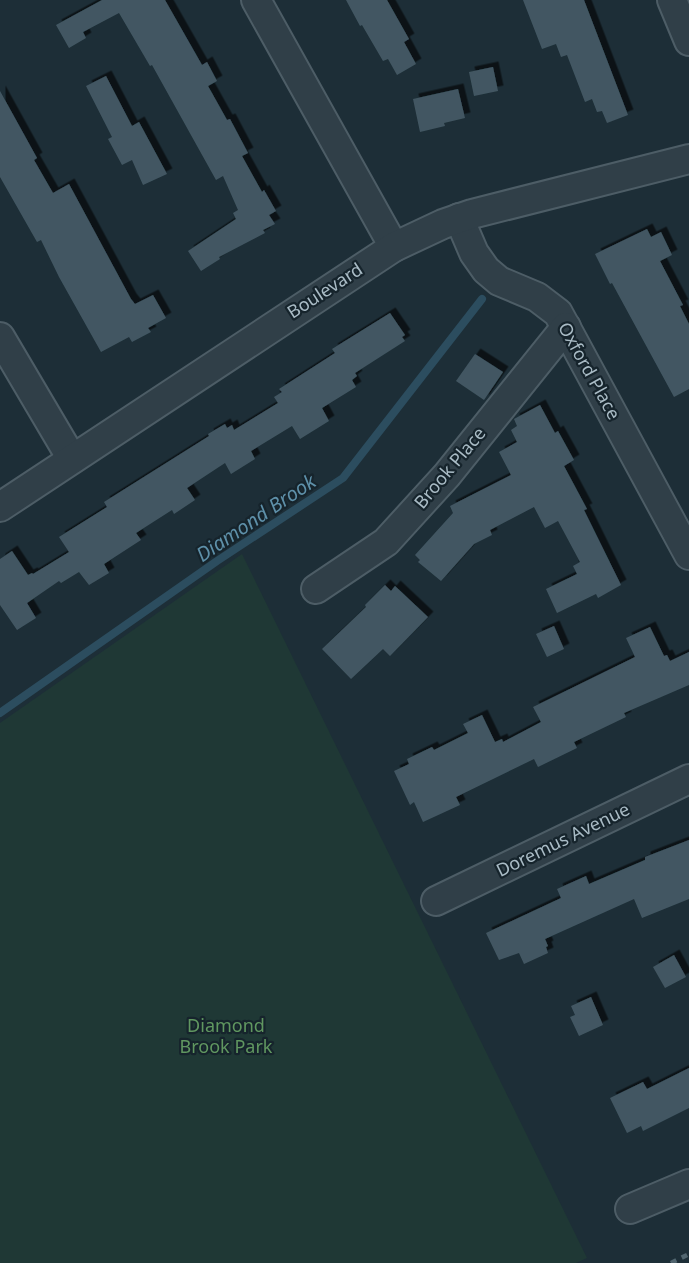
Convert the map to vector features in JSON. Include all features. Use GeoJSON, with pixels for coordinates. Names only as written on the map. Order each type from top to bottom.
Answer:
{"type":"FeatureCollection","features":[{"type":"Feature","properties":{"kind":"street"},"geometry":{"type":"LineString","coordinates":[[256,0],[394,247]]}},
{"type":"Feature","properties":{"kind":"street"},"geometry":{"type":"LineString","coordinates":[[672,0],[689,41]]}},
{"type":"Feature","properties":{"kind":"street","name":"Boulevard"},"geometry":{"type":"LineString","coordinates":[[0,507],[394,247],[459,218],[689,159]]}},
{"type":"Feature","properties":{"kind":"street","name":"Oxford Place"},"geometry":{"type":"LineString","coordinates":[[459,218],[474,253],[486,270],[499,281],[537,297],[558,313],[689,555]]}},
{"type":"Feature","properties":{"kind":"street","name":"Brook Place"},"geometry":{"type":"LineString","coordinates":[[316,589],[386,542],[447,475],[566,327]]}},
{"type":"Feature","properties":{"kind":"street"},"geometry":{"type":"LineString","coordinates":[[0,337],[72,459]]}},
{"type":"Feature","properties":{"kind":"street","name":"Doremus Avenue"},"geometry":{"type":"LineString","coordinates":[[436,901],[689,779]]}},
{"type":"Feature","properties":{"kind":"street"},"geometry":{"type":"LineString","coordinates":[[630,1209],[689,1184]]}},
{"type":"Feature","properties":{"kind":"green space","name":"Diamond Brook Park"},"geometry":{"type":"Polygon","coordinates":[[[242,554],[587,1258],[576,1263],[0,1263],[0,723],[242,554]]]}},
{"type":"Feature","properties":{"kind":"building"},"geometry":{"type":"Polygon","coordinates":[[[102,0],[165,0],[202,65],[207,62],[217,81],[208,86],[227,120],[230,119],[248,153],[242,156],[262,192],[264,190],[276,211],[269,215],[275,224],[263,230],[265,233],[219,257],[220,259],[201,271],[188,251],[236,219],[233,213],[238,210],[223,176],[216,180],[152,65],[150,66],[119,13],[83,32],[86,38],[69,48],[56,25],[102,0]]]}},
{"type":"Feature","properties":{"kind":"building"},"geometry":{"type":"Polygon","coordinates":[[[346,0],[387,0],[409,39],[404,42],[416,64],[397,75],[388,59],[383,61],[346,0]]]}},
{"type":"Feature","properties":{"kind":"building"},"geometry":{"type":"Polygon","coordinates":[[[523,0],[584,0],[628,115],[607,123],[602,111],[597,112],[592,99],[585,102],[567,55],[561,57],[556,44],[542,49],[523,0]]]}},
{"type":"Feature","properties":{"kind":"building"},"geometry":{"type":"Polygon","coordinates":[[[493,67],[498,91],[474,96],[469,72],[493,67]]]}},
{"type":"Feature","properties":{"kind":"building"},"geometry":{"type":"Polygon","coordinates":[[[106,76],[132,126],[139,122],[167,174],[143,185],[132,160],[122,165],[108,139],[112,137],[86,86],[106,76]]]}},
{"type":"Feature","properties":{"kind":"building"},"geometry":{"type":"Polygon","coordinates":[[[458,89],[465,118],[420,132],[413,99],[458,89]]]}},
{"type":"Feature","properties":{"kind":"building"},"geometry":{"type":"Polygon","coordinates":[[[0,91],[37,158],[34,160],[53,193],[69,184],[131,299],[135,304],[153,295],[166,318],[148,328],[151,332],[132,342],[129,337],[101,352],[41,240],[37,242],[0,177],[0,91]]]}},
{"type":"Feature","properties":{"kind":"building"},"geometry":{"type":"Polygon","coordinates":[[[647,229],[651,237],[661,232],[672,255],[660,261],[683,305],[680,306],[689,324],[689,389],[674,397],[595,254],[647,229]]]}},
{"type":"Feature","properties":{"kind":"building"},"geometry":{"type":"Polygon","coordinates":[[[390,313],[405,335],[402,337],[405,341],[355,373],[357,376],[352,380],[356,387],[322,408],[329,421],[300,439],[292,426],[251,451],[255,459],[231,474],[225,463],[187,488],[195,500],[174,514],[172,510],[136,533],[141,540],[104,564],[109,573],[89,585],[79,572],[61,583],[59,581],[27,603],[36,618],[17,630],[0,605],[0,559],[12,551],[28,575],[69,552],[59,537],[107,507],[104,502],[225,424],[227,428],[232,425],[234,430],[278,403],[274,397],[282,392],[279,389],[335,353],[332,349],[390,313]]]}},
{"type":"Feature","properties":{"kind":"building"},"geometry":{"type":"Polygon","coordinates":[[[475,354],[503,372],[484,400],[456,381],[475,354]]]}},
{"type":"Feature","properties":{"kind":"building"},"geometry":{"type":"Polygon","coordinates":[[[540,405],[555,433],[558,431],[574,460],[564,466],[587,509],[584,510],[621,585],[598,598],[596,594],[557,613],[546,589],[577,574],[573,566],[580,562],[558,521],[545,528],[534,507],[490,530],[492,535],[474,544],[441,581],[418,562],[420,560],[415,555],[453,513],[450,506],[511,475],[499,452],[517,442],[511,430],[517,426],[514,419],[540,405]]]}},
{"type":"Feature","properties":{"kind":"building"},"geometry":{"type":"Polygon","coordinates":[[[385,585],[391,591],[395,586],[428,617],[390,656],[383,649],[351,679],[322,649],[366,607],[365,605],[385,585]]]}},
{"type":"Feature","properties":{"kind":"building"},"geometry":{"type":"Polygon","coordinates":[[[554,626],[564,649],[547,657],[536,634],[554,626]]]}},
{"type":"Feature","properties":{"kind":"building"},"geometry":{"type":"Polygon","coordinates":[[[650,627],[664,656],[667,655],[670,661],[689,652],[689,685],[624,713],[626,717],[574,742],[577,748],[538,767],[534,759],[456,797],[460,805],[423,822],[414,802],[410,805],[394,771],[409,764],[407,759],[432,747],[434,750],[468,733],[463,724],[482,715],[495,742],[502,739],[503,742],[541,722],[533,707],[635,657],[626,638],[650,627]]]}},
{"type":"Feature","properties":{"kind":"building"},"geometry":{"type":"Polygon","coordinates":[[[689,840],[689,899],[642,918],[634,899],[545,939],[548,953],[524,964],[519,953],[499,960],[486,933],[561,898],[557,889],[586,876],[589,884],[645,860],[645,857],[689,840]]]}},
{"type":"Feature","properties":{"kind":"building"},"geometry":{"type":"Polygon","coordinates":[[[674,955],[686,977],[665,988],[653,967],[674,955]]]}},
{"type":"Feature","properties":{"kind":"building"},"geometry":{"type":"Polygon","coordinates":[[[591,997],[603,1025],[579,1036],[570,1017],[575,1015],[571,1006],[591,997]]]}},
{"type":"Feature","properties":{"kind":"building"},"geometry":{"type":"Polygon","coordinates":[[[689,1068],[689,1108],[643,1131],[641,1126],[627,1133],[610,1098],[643,1082],[647,1089],[689,1068]]]}},
{"type":"Feature","properties":{"kind":"waterway","name":"Diamond Brook"},"geometry":{"type":"LineString","coordinates":[[0,713],[217,561],[343,478],[482,299]]}},
{"type":"Feature","properties":{"kind":"railway"},"geometry":{"type":"LineString","coordinates":[[671,1263],[689,1254]]}}]}
